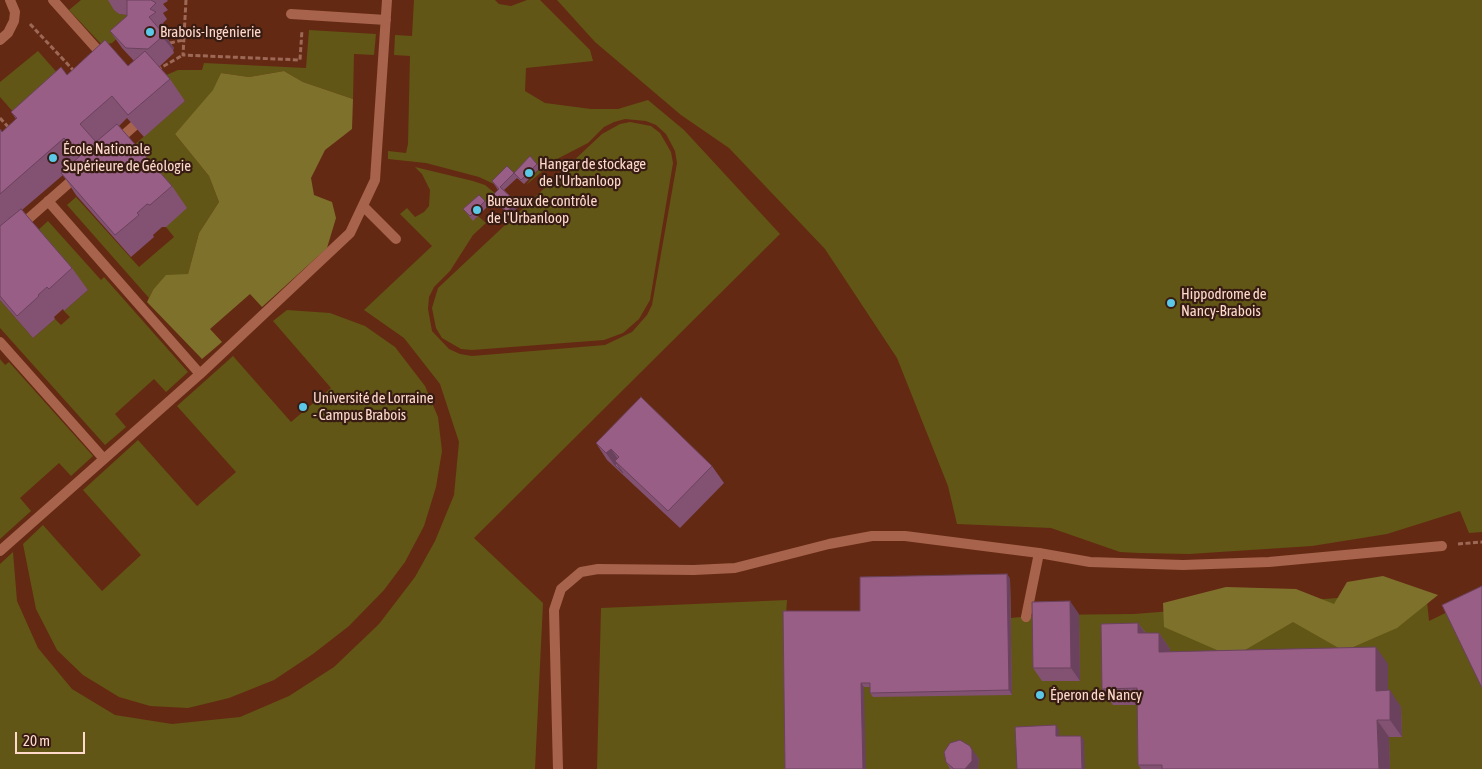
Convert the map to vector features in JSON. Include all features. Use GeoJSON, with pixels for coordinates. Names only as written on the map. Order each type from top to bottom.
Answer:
{"type":"FeatureCollection","features":[{"type":"Feature","properties":{"kind":"street"},"geometry":{"type":"LineString","coordinates":[[0,40],[8,33],[14,21],[15,12],[10,0]]}},
{"type":"Feature","properties":{"kind":"street"},"geometry":{"type":"LineString","coordinates":[[53,0],[111,64]]}},
{"type":"Feature","properties":{"kind":"street"},"geometry":{"type":"LineString","coordinates":[[0,551],[200,374],[350,233],[375,180],[387,0]]}},
{"type":"Feature","properties":{"kind":"street"},"geometry":{"type":"LineString","coordinates":[[291,14],[386,20]]}},
{"type":"Feature","properties":{"kind":"street"},"geometry":{"type":"LineString","coordinates":[[109,148],[134,126]]}},
{"type":"Feature","properties":{"kind":"street"},"geometry":{"type":"LineString","coordinates":[[14,232],[86,168]]}},
{"type":"Feature","properties":{"kind":"street"},"geometry":{"type":"LineString","coordinates":[[48,201],[200,374]]}},
{"type":"Feature","properties":{"kind":"street"},"geometry":{"type":"LineString","coordinates":[[363,206],[396,239]]}},
{"type":"Feature","properties":{"kind":"street"},"geometry":{"type":"LineString","coordinates":[[0,342],[104,459]]}},
{"type":"Feature","properties":{"kind":"street"},"geometry":{"type":"LineString","coordinates":[[558,769],[554,610],[561,589],[581,572],[598,569],[694,570],[735,568],[829,544],[872,536],[905,536],[1039,553],[1090,562],[1183,565],[1269,562],[1442,546]]}},
{"type":"Feature","properties":{"kind":"street"},"geometry":{"type":"LineString","coordinates":[[1026,617],[1039,553]]}},
{"type":"Feature","properties":{"kind":"path"},"geometry":{"type":"LineString","coordinates":[[183,55],[186,0]]}},
{"type":"Feature","properties":{"kind":"path"},"geometry":{"type":"LineString","coordinates":[[152,73],[183,55],[300,60],[303,15]]}},
{"type":"Feature","properties":{"kind":"path"},"geometry":{"type":"LineString","coordinates":[[14,21],[32,24],[78,75]]}},
{"type":"Feature","properties":{"kind":"path"},"geometry":{"type":"LineString","coordinates":[[170,44],[183,40]]}},
{"type":"Feature","properties":{"kind":"path"},"geometry":{"type":"LineString","coordinates":[[0,118],[13,132]]}},
{"type":"Feature","properties":{"kind":"path"},"geometry":{"type":"LineString","coordinates":[[1442,546],[1482,542]]}},
{"type":"Feature","properties":{"kind":"shaded area"},"geometry":{"type":"Polygon","coordinates":[[[81,0],[120,0],[115,10],[119,14],[139,16],[139,18],[112,43],[102,45],[69,10],[81,0]]]}},
{"type":"Feature","properties":{"kind":"shaded area"},"geometry":{"type":"Polygon","coordinates":[[[414,0],[495,0],[499,4],[511,6],[527,0],[540,0],[590,50],[593,61],[526,68],[525,91],[545,103],[591,109],[618,109],[648,100],[684,130],[780,234],[474,538],[543,603],[535,769],[0,769],[0,564],[13,552],[17,601],[38,648],[72,689],[115,715],[172,724],[240,717],[289,696],[334,667],[379,624],[415,577],[435,541],[454,495],[459,442],[440,384],[404,338],[364,310],[432,246],[400,214],[407,208],[415,217],[424,212],[429,206],[430,190],[422,174],[415,167],[485,185],[496,194],[473,221],[478,216],[486,223],[473,235],[450,271],[434,287],[429,297],[428,309],[432,331],[449,349],[460,354],[472,356],[605,345],[632,332],[647,315],[652,305],[677,163],[675,151],[666,134],[656,125],[646,121],[625,119],[614,122],[604,127],[588,143],[557,159],[526,185],[540,168],[496,185],[479,177],[426,163],[388,159],[388,151],[406,153],[408,144],[410,56],[394,55],[395,35],[412,36],[414,0]]]}},
{"type":"Feature","properties":{"kind":"shaded area","name":"Hippodrome de Nancy-Brabois"},"geometry":{"type":"Polygon","coordinates":[[[557,0],[1482,0],[1482,532],[1469,533],[1460,511],[1387,534],[1312,546],[1189,554],[1120,552],[1051,528],[957,524],[948,486],[897,358],[825,249],[729,148],[681,115],[595,42],[557,0]]]}},
{"type":"Feature","properties":{"kind":"shaded area"},"geometry":{"type":"Polygon","coordinates":[[[309,30],[376,34],[374,55],[354,54],[353,99],[303,82],[284,71],[249,77],[221,73],[214,90],[175,134],[209,176],[219,202],[199,233],[188,274],[153,290],[149,298],[67,205],[76,197],[139,267],[174,237],[166,227],[133,146],[185,101],[164,76],[178,70],[202,70],[204,63],[306,68],[309,30]]]}},
{"type":"Feature","properties":{"kind":"shaded area"},"geometry":{"type":"Polygon","coordinates":[[[38,51],[74,92],[30,131],[0,97],[0,82],[38,51]]]}},
{"type":"Feature","properties":{"kind":"shaded area"},"geometry":{"type":"Polygon","coordinates":[[[284,71],[303,82],[353,99],[352,129],[325,150],[311,178],[314,195],[332,202],[336,218],[327,248],[262,307],[250,294],[210,329],[222,342],[202,359],[147,302],[153,290],[166,275],[188,274],[199,233],[219,202],[209,176],[175,134],[213,90],[221,73],[249,77],[284,71]]]}},
{"type":"Feature","properties":{"kind":"shaded area"},"geometry":{"type":"Polygon","coordinates":[[[630,122],[651,126],[660,133],[671,152],[673,163],[650,300],[639,319],[623,333],[604,340],[472,350],[461,349],[442,338],[436,328],[432,308],[438,288],[602,134],[620,124],[630,122]]]}},
{"type":"Feature","properties":{"kind":"shaded area"},"geometry":{"type":"Polygon","coordinates":[[[48,221],[101,280],[104,277],[188,372],[166,392],[154,379],[115,414],[126,427],[105,445],[0,328],[0,300],[33,338],[55,319],[61,325],[70,317],[64,311],[88,290],[37,231],[48,221]]]}},
{"type":"Feature","properties":{"kind":"shaded area"},"geometry":{"type":"Polygon","coordinates":[[[287,310],[330,313],[365,326],[395,347],[425,386],[438,417],[442,451],[436,487],[424,526],[405,562],[384,590],[349,626],[313,654],[274,680],[229,698],[188,708],[150,706],[119,697],[83,675],[57,650],[36,609],[23,544],[43,525],[102,591],[141,555],[83,490],[138,440],[197,506],[236,472],[177,406],[233,356],[291,422],[331,388],[273,321],[287,310]]]}},
{"type":"Feature","properties":{"kind":"shaded area"},"geometry":{"type":"Polygon","coordinates":[[[0,359],[5,365],[9,362],[93,456],[71,476],[59,463],[20,498],[31,511],[0,539],[0,359]]]}},
{"type":"Feature","properties":{"kind":"shaded area"},"geometry":{"type":"Polygon","coordinates":[[[1383,576],[1438,595],[1397,628],[1344,651],[1293,622],[1233,657],[1164,627],[1163,603],[1226,587],[1296,589],[1334,604],[1347,582],[1383,576]]]}},
{"type":"Feature","properties":{"kind":"shaded area","name":"Éperon de Nancy"},"geometry":{"type":"Polygon","coordinates":[[[1010,579],[1011,618],[1041,615],[1134,614],[1426,591],[1429,621],[1482,595],[1482,769],[597,769],[601,608],[787,600],[786,616],[863,615],[1010,579]]]}},
{"type":"Feature","properties":{"kind":"building"},"geometry":{"type":"Polygon","coordinates":[[[127,0],[151,0],[156,3],[150,9],[156,12],[149,17],[162,32],[160,34],[163,36],[148,49],[126,48],[110,31],[127,16],[127,0]]]}},
{"type":"Feature","properties":{"kind":"building"},"geometry":{"type":"Polygon","coordinates":[[[105,40],[128,66],[145,51],[170,79],[128,115],[112,96],[80,124],[96,142],[117,124],[172,186],[150,205],[147,204],[137,213],[139,215],[115,235],[61,173],[80,156],[64,138],[0,194],[0,129],[2,132],[17,118],[11,112],[61,67],[67,75],[105,40]]]}},
{"type":"Feature","properties":{"kind":"building"},"geometry":{"type":"Polygon","coordinates":[[[530,156],[537,164],[521,180],[514,173],[530,156]]]}},
{"type":"Feature","properties":{"kind":"building"},"geometry":{"type":"Polygon","coordinates":[[[507,166],[514,173],[500,187],[516,202],[507,212],[491,197],[499,189],[492,181],[507,166]]]}},
{"type":"Feature","properties":{"kind":"building"},"geometry":{"type":"Polygon","coordinates":[[[479,195],[485,201],[470,216],[463,209],[479,195]]]}},
{"type":"Feature","properties":{"kind":"building"},"geometry":{"type":"Polygon","coordinates":[[[21,209],[72,268],[49,289],[47,287],[17,316],[0,296],[0,226],[21,209]]]}},
{"type":"Feature","properties":{"kind":"building"},"geometry":{"type":"Polygon","coordinates":[[[641,397],[712,466],[668,511],[615,461],[619,457],[611,449],[606,453],[596,443],[641,397]]]}},
{"type":"Feature","properties":{"kind":"building"},"geometry":{"type":"Polygon","coordinates":[[[1007,574],[1009,690],[870,693],[870,683],[861,683],[863,769],[785,769],[783,611],[860,611],[860,577],[1007,574]]]}},
{"type":"Feature","properties":{"kind":"building"},"geometry":{"type":"Polygon","coordinates":[[[1482,586],[1482,688],[1442,605],[1482,586]]]}},
{"type":"Feature","properties":{"kind":"building"},"geometry":{"type":"Polygon","coordinates":[[[1070,601],[1071,668],[1033,668],[1032,602],[1070,601]]]}},
{"type":"Feature","properties":{"kind":"building"},"geometry":{"type":"Polygon","coordinates":[[[1138,623],[1138,633],[1159,633],[1159,652],[1376,647],[1376,691],[1390,690],[1390,720],[1377,720],[1379,769],[1162,769],[1162,765],[1138,765],[1137,688],[1102,689],[1101,624],[1138,623]]]}},
{"type":"Feature","properties":{"kind":"building"},"geometry":{"type":"Polygon","coordinates":[[[1056,725],[1056,736],[1081,736],[1082,769],[1017,769],[1015,727],[1056,725]]]}},
{"type":"Feature","properties":{"kind":"building"},"geometry":{"type":"Polygon","coordinates":[[[960,740],[970,746],[972,761],[965,769],[954,769],[946,762],[944,752],[950,743],[960,740]]]}},
{"type":"Feature","properties":{"kind":"place","name":"Brabois-Ingénierie"},"geometry":{"type":"Point","coordinates":[150,32]}},
{"type":"Feature","properties":{"kind":"place","name":"École Nationale Supérieure de Géologie"},"geometry":{"type":"Point","coordinates":[53,158]}},
{"type":"Feature","properties":{"kind":"place","name":"Hangar de stockage de l'Urbanloop"},"geometry":{"type":"Point","coordinates":[529,173]}},
{"type":"Feature","properties":{"kind":"place","name":"Bureaux de contrôle de l'Urbanloop"},"geometry":{"type":"Point","coordinates":[477,210]}},
{"type":"Feature","properties":{"kind":"place","name":"Hippodrome de Nancy-Brabois"},"geometry":{"type":"Point","coordinates":[1171,303]}},
{"type":"Feature","properties":{"kind":"place","name":"Université de Lorraine - Campus Brabois"},"geometry":{"type":"Point","coordinates":[303,407]}},
{"type":"Feature","properties":{"kind":"place","name":"Éperon de Nancy"},"geometry":{"type":"Point","coordinates":[1040,695]}}]}
